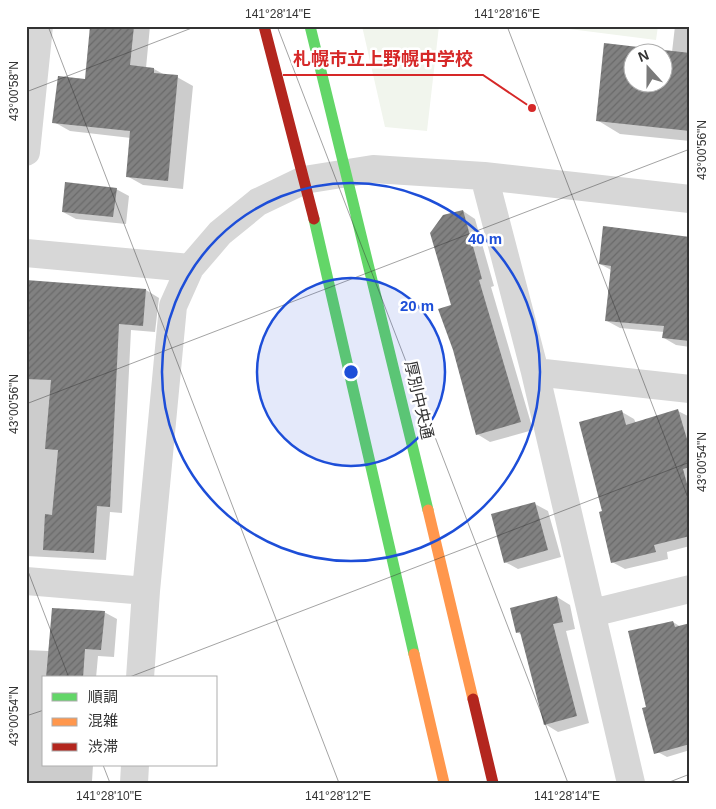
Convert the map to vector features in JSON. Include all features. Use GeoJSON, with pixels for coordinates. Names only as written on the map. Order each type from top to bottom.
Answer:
{"type":"FeatureCollection","features":[{"type":"Feature","properties":{"kind":"main road"},"geometry":{"type":"LineString","coordinates":[[264,26],[322,250],[444,783]]}},
{"type":"Feature","properties":{"kind":"main road","name":"厚別中央通"},"geometry":{"type":"LineString","coordinates":[[310,26],[326,98],[347,172],[493,783]]}},
{"type":"Feature","properties":{"kind":"street"},"geometry":{"type":"LineString","coordinates":[[26,152],[29,69],[39,26]]}},
{"type":"Feature","properties":{"kind":"street"},"geometry":{"type":"LineString","coordinates":[[140,676],[146,591],[173,306],[190,268],[220,233],[258,202],[304,180],[373,169],[484,176],[690,199]]}},
{"type":"Feature","properties":{"kind":"street"},"geometry":{"type":"LineString","coordinates":[[484,176],[535,372],[631,783]]}},
{"type":"Feature","properties":{"kind":"street"},"geometry":{"type":"LineString","coordinates":[[26,254],[190,268]]}},
{"type":"Feature","properties":{"kind":"street"},"geometry":{"type":"LineString","coordinates":[[535,372],[690,389]]}},
{"type":"Feature","properties":{"kind":"street"},"geometry":{"type":"LineString","coordinates":[[26,581],[146,591]]}},
{"type":"Feature","properties":{"kind":"street"},"geometry":{"type":"LineString","coordinates":[[592,613],[690,589]]}},
{"type":"Feature","properties":{"kind":"street"},"geometry":{"type":"LineString","coordinates":[[134,783],[135,766]]}},
{"type":"Feature","properties":{"kind":"shaded area"},"geometry":{"type":"Polygon","coordinates":[[[362,26],[439,26],[427,131],[385,127],[362,26]]]}},
{"type":"Feature","properties":{"kind":"shaded area"},"geometry":{"type":"Polygon","coordinates":[[[546,26],[658,26],[656,40],[546,26]]]}},
{"type":"Feature","properties":{"kind":"building"},"geometry":{"type":"Polygon","coordinates":[[[90,26],[134,26],[130,65],[154,68],[154,73],[178,75],[168,181],[126,177],[130,131],[52,123],[58,76],[85,79],[90,26]]]}},
{"type":"Feature","properties":{"kind":"building"},"geometry":{"type":"Polygon","coordinates":[[[604,43],[624,45],[624,92],[674,92],[674,51],[690,53],[690,131],[596,121],[604,43]]]}},
{"type":"Feature","properties":{"kind":"building"},"geometry":{"type":"Polygon","coordinates":[[[65,182],[117,188],[113,217],[62,212],[65,182]]]}},
{"type":"Feature","properties":{"kind":"building"},"geometry":{"type":"Polygon","coordinates":[[[463,210],[482,279],[479,280],[521,422],[476,435],[453,350],[438,309],[451,305],[430,233],[443,215],[463,210]]]}},
{"type":"Feature","properties":{"kind":"building"},"geometry":{"type":"Polygon","coordinates":[[[603,226],[690,237],[690,341],[662,338],[664,326],[605,321],[611,266],[599,264],[603,226]]]}},
{"type":"Feature","properties":{"kind":"building"},"geometry":{"type":"Polygon","coordinates":[[[26,280],[146,289],[143,326],[119,324],[110,507],[97,506],[94,553],[43,550],[45,514],[52,515],[58,450],[45,449],[51,380],[26,379],[26,280]]]}},
{"type":"Feature","properties":{"kind":"building"},"geometry":{"type":"Polygon","coordinates":[[[678,409],[690,449],[690,467],[683,469],[690,495],[690,536],[654,545],[656,552],[611,563],[599,512],[602,511],[579,422],[622,410],[626,425],[678,409]]]}},
{"type":"Feature","properties":{"kind":"building"},"geometry":{"type":"Polygon","coordinates":[[[535,502],[548,550],[504,563],[491,514],[535,502]]]}},
{"type":"Feature","properties":{"kind":"building"},"geometry":{"type":"Polygon","coordinates":[[[557,596],[563,622],[553,624],[577,716],[544,725],[520,632],[516,633],[510,608],[557,596]]]}},
{"type":"Feature","properties":{"kind":"building"},"geometry":{"type":"Polygon","coordinates":[[[52,608],[105,611],[101,650],[85,649],[83,676],[46,676],[52,608]]]}},
{"type":"Feature","properties":{"kind":"building"},"geometry":{"type":"Polygon","coordinates":[[[673,621],[675,627],[690,623],[690,744],[654,754],[642,708],[646,707],[628,631],[673,621]]]}},
{"type":"Feature","properties":{"kind":"traffic: fast"},"geometry":{"type":"LineString","coordinates":[[310,26],[428,510]]}},
{"type":"Feature","properties":{"kind":"traffic: fast"},"geometry":{"type":"LineString","coordinates":[[314,219],[414,654]]}},
{"type":"Feature","properties":{"kind":"traffic: slow"},"geometry":{"type":"LineString","coordinates":[[428,510],[473,699]]}},
{"type":"Feature","properties":{"kind":"traffic: slow"},"geometry":{"type":"LineString","coordinates":[[414,654],[444,783]]}},
{"type":"Feature","properties":{"kind":"traffic: jam"},"geometry":{"type":"LineString","coordinates":[[264,26],[314,219]]}},
{"type":"Feature","properties":{"kind":"traffic: jam"},"geometry":{"type":"LineString","coordinates":[[473,699],[493,783]]}},
{"type":"Feature","properties":{"kind":"place","name":"札幌市立上野幌中学校"},"geometry":{"type":"Point","coordinates":[532,108]}}]}
